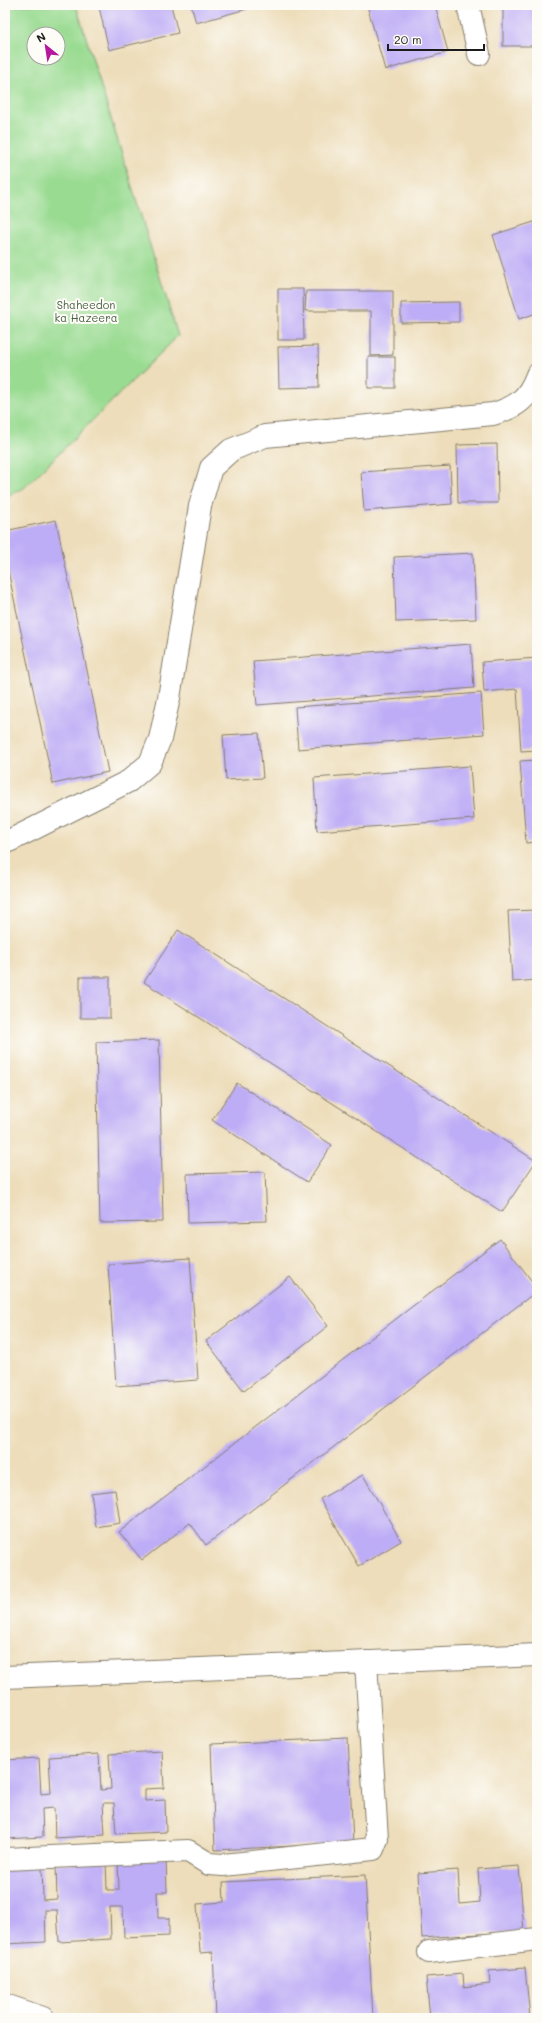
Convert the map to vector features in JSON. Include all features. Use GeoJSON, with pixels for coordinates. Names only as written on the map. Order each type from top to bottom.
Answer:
{"type":"FeatureCollection","features":[{"type":"Feature","properties":{"kind":"street"},"geometry":{"type":"LineString","coordinates":[[468,5],[479,54]]}},
{"type":"Feature","properties":{"kind":"street"},"geometry":{"type":"LineString","coordinates":[[5,843],[129,781],[150,763],[160,739],[169,698],[200,506],[211,468],[231,450],[265,436],[493,414],[512,409],[523,399],[533,385],[537,375]]}},
{"type":"Feature","properties":{"kind":"street"},"geometry":{"type":"LineString","coordinates":[[5,1677],[537,1655]]}},
{"type":"Feature","properties":{"kind":"street"},"geometry":{"type":"LineString","coordinates":[[5,1859],[188,1851],[209,1864],[223,1865],[373,1849],[377,1839],[366,1662]]}},
{"type":"Feature","properties":{"kind":"street"},"geometry":{"type":"LineString","coordinates":[[429,1952],[537,1939]]}},
{"type":"Feature","properties":{"kind":"street"},"geometry":{"type":"LineString","coordinates":[[5,2005],[43,2018]]}},
{"type":"Feature","properties":{"kind":"green space","name":"Shaheedon ka Hazeera"},"geometry":{"type":"Polygon","coordinates":[[[5,5],[76,5],[178,336],[24,488],[5,497],[5,5]]]}},
{"type":"Feature","properties":{"kind":"building"},"geometry":{"type":"Polygon","coordinates":[[[108,5],[171,5],[178,33],[109,50],[99,7],[108,5]]]}},
{"type":"Feature","properties":{"kind":"building"},"geometry":{"type":"Polygon","coordinates":[[[191,5],[261,5],[196,23],[191,5]]]}},
{"type":"Feature","properties":{"kind":"building"},"geometry":{"type":"Polygon","coordinates":[[[367,5],[435,5],[448,52],[385,70],[367,5]]]}},
{"type":"Feature","properties":{"kind":"building"},"geometry":{"type":"Polygon","coordinates":[[[503,5],[537,5],[537,46],[503,46],[503,5]]]}},
{"type":"Feature","properties":{"kind":"building"},"geometry":{"type":"Polygon","coordinates":[[[537,221],[537,313],[519,319],[493,235],[537,221]]]}},
{"type":"Feature","properties":{"kind":"building"},"geometry":{"type":"Polygon","coordinates":[[[278,289],[303,289],[304,340],[278,340],[278,289]]]}},
{"type":"Feature","properties":{"kind":"building"},"geometry":{"type":"Polygon","coordinates":[[[306,291],[393,291],[393,355],[371,356],[371,311],[305,311],[306,291]]]}},
{"type":"Feature","properties":{"kind":"building"},"geometry":{"type":"Polygon","coordinates":[[[459,302],[459,322],[401,323],[401,303],[459,302]]]}},
{"type":"Feature","properties":{"kind":"building"},"geometry":{"type":"Polygon","coordinates":[[[318,346],[319,387],[279,388],[278,347],[318,346]]]}},
{"type":"Feature","properties":{"kind":"building"},"geometry":{"type":"Polygon","coordinates":[[[368,357],[395,357],[395,388],[368,388],[368,357]]]}},
{"type":"Feature","properties":{"kind":"building"},"geometry":{"type":"Polygon","coordinates":[[[497,444],[498,503],[458,503],[457,445],[497,444]]]}},
{"type":"Feature","properties":{"kind":"building"},"geometry":{"type":"Polygon","coordinates":[[[450,466],[452,504],[364,511],[361,472],[450,466]]]}},
{"type":"Feature","properties":{"kind":"building"},"geometry":{"type":"Polygon","coordinates":[[[56,520],[108,772],[53,784],[5,556],[5,531],[56,520]]]}},
{"type":"Feature","properties":{"kind":"building"},"geometry":{"type":"Polygon","coordinates":[[[473,553],[476,619],[396,622],[394,557],[473,553]]]}},
{"type":"Feature","properties":{"kind":"building"},"geometry":{"type":"Polygon","coordinates":[[[471,644],[474,688],[257,705],[253,661],[471,644]]]}},
{"type":"Feature","properties":{"kind":"building"},"geometry":{"type":"Polygon","coordinates":[[[537,658],[537,750],[521,751],[517,689],[484,692],[482,662],[537,658]]]}},
{"type":"Feature","properties":{"kind":"building"},"geometry":{"type":"Polygon","coordinates":[[[481,693],[484,734],[298,749],[295,707],[481,693]]]}},
{"type":"Feature","properties":{"kind":"building"},"geometry":{"type":"Polygon","coordinates":[[[259,733],[263,778],[226,780],[223,735],[259,733]]]}},
{"type":"Feature","properties":{"kind":"building"},"geometry":{"type":"Polygon","coordinates":[[[537,760],[537,842],[526,843],[520,761],[537,760]]]}},
{"type":"Feature","properties":{"kind":"building"},"geometry":{"type":"Polygon","coordinates":[[[470,766],[474,819],[317,831],[314,778],[470,766]]]}},
{"type":"Feature","properties":{"kind":"building"},"geometry":{"type":"Polygon","coordinates":[[[537,910],[537,980],[512,982],[508,911],[537,910]]]}},
{"type":"Feature","properties":{"kind":"building"},"geometry":{"type":"Polygon","coordinates":[[[178,930],[536,1161],[502,1212],[144,982],[178,930]]]}},
{"type":"Feature","properties":{"kind":"building"},"geometry":{"type":"Polygon","coordinates":[[[80,977],[110,977],[110,1018],[80,1018],[80,977]]]}},
{"type":"Feature","properties":{"kind":"building"},"geometry":{"type":"Polygon","coordinates":[[[159,1040],[163,1222],[100,1223],[96,1042],[159,1040]]]}},
{"type":"Feature","properties":{"kind":"building"},"geometry":{"type":"Polygon","coordinates":[[[237,1083],[332,1145],[307,1182],[212,1120],[237,1083]]]}},
{"type":"Feature","properties":{"kind":"building"},"geometry":{"type":"Polygon","coordinates":[[[265,1172],[267,1221],[188,1223],[187,1174],[265,1172]]]}},
{"type":"Feature","properties":{"kind":"building"},"geometry":{"type":"Polygon","coordinates":[[[500,1239],[537,1288],[537,1291],[206,1545],[190,1523],[142,1560],[119,1532],[500,1239]]]}},
{"type":"Feature","properties":{"kind":"building"},"geometry":{"type":"Polygon","coordinates":[[[190,1258],[198,1380],[116,1386],[108,1264],[190,1258]]]}},
{"type":"Feature","properties":{"kind":"building"},"geometry":{"type":"Polygon","coordinates":[[[290,1277],[328,1326],[244,1391],[206,1341],[290,1277]]]}},
{"type":"Feature","properties":{"kind":"building"},"geometry":{"type":"Polygon","coordinates":[[[363,1475],[401,1541],[359,1566],[320,1499],[363,1475]]]}},
{"type":"Feature","properties":{"kind":"building"},"geometry":{"type":"Polygon","coordinates":[[[115,1490],[120,1523],[96,1527],[91,1493],[115,1490]]]}},
{"type":"Feature","properties":{"kind":"building"},"geometry":{"type":"Polygon","coordinates":[[[348,1738],[353,1843],[215,1850],[211,1744],[348,1738]]]}},
{"type":"Feature","properties":{"kind":"building"},"geometry":{"type":"Polygon","coordinates":[[[162,1751],[164,1788],[145,1789],[145,1801],[165,1800],[166,1832],[116,1834],[114,1803],[103,1803],[105,1835],[55,1838],[54,1808],[42,1809],[43,1837],[5,1839],[5,1760],[39,1758],[41,1794],[51,1793],[49,1757],[99,1754],[101,1790],[111,1789],[109,1754],[162,1751]]]}},
{"type":"Feature","properties":{"kind":"building"},"geometry":{"type":"Polygon","coordinates":[[[166,1858],[167,1892],[157,1892],[158,1918],[169,1918],[169,1936],[124,1938],[123,1907],[110,1907],[111,1939],[59,1942],[57,1910],[45,1910],[46,1942],[5,1944],[5,1866],[42,1864],[43,1900],[57,1899],[56,1864],[106,1861],[107,1890],[119,1890],[118,1861],[166,1858]]]}},
{"type":"Feature","properties":{"kind":"building"},"geometry":{"type":"Polygon","coordinates":[[[519,1866],[524,1931],[422,1938],[418,1873],[458,1870],[460,1904],[480,1902],[478,1869],[519,1866]]]}},
{"type":"Feature","properties":{"kind":"building"},"geometry":{"type":"Polygon","coordinates":[[[365,1875],[373,2018],[216,2018],[213,1952],[200,1953],[197,1904],[224,1902],[223,1882],[365,1875]]]}},
{"type":"Feature","properties":{"kind":"building"},"geometry":{"type":"Polygon","coordinates":[[[525,1968],[530,2018],[490,2018],[490,2014],[466,2015],[466,2018],[430,2018],[426,1977],[463,1974],[464,1987],[490,1984],[489,1971],[525,1968]]]}}]}
